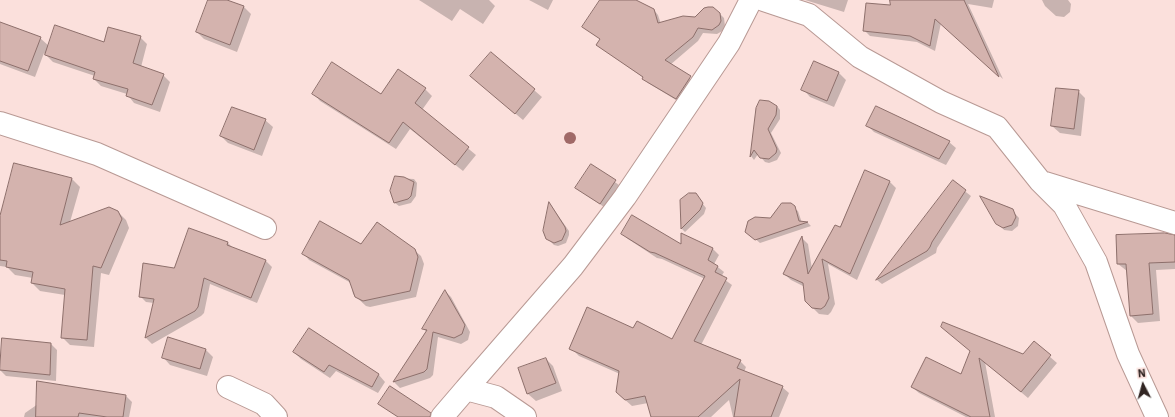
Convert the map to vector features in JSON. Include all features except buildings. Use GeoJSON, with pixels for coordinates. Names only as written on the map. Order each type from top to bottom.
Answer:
{"type":"FeatureCollection","features":[{"type":"Feature","properties":{"kind":"street"},"geometry":{"type":"LineString","coordinates":[[442,417],[573,266],[625,197],[729,43],[752,0]]}},
{"type":"Feature","properties":{"kind":"street"},"geometry":{"type":"LineString","coordinates":[[764,0],[809,15],[860,57],[941,102],[997,127],[1040,181],[1064,205],[1096,262],[1128,354],[1157,417]]}},
{"type":"Feature","properties":{"kind":"street"},"geometry":{"type":"LineString","coordinates":[[0,123],[97,154],[265,228]]}},
{"type":"Feature","properties":{"kind":"street"},"geometry":{"type":"LineString","coordinates":[[1040,181],[1175,223]]}},
{"type":"Feature","properties":{"kind":"street"},"geometry":{"type":"LineString","coordinates":[[228,387],[264,404],[276,417]]}},
{"type":"Feature","properties":{"kind":"street"},"geometry":{"type":"LineString","coordinates":[[466,389],[496,397],[525,417]]}}]}
